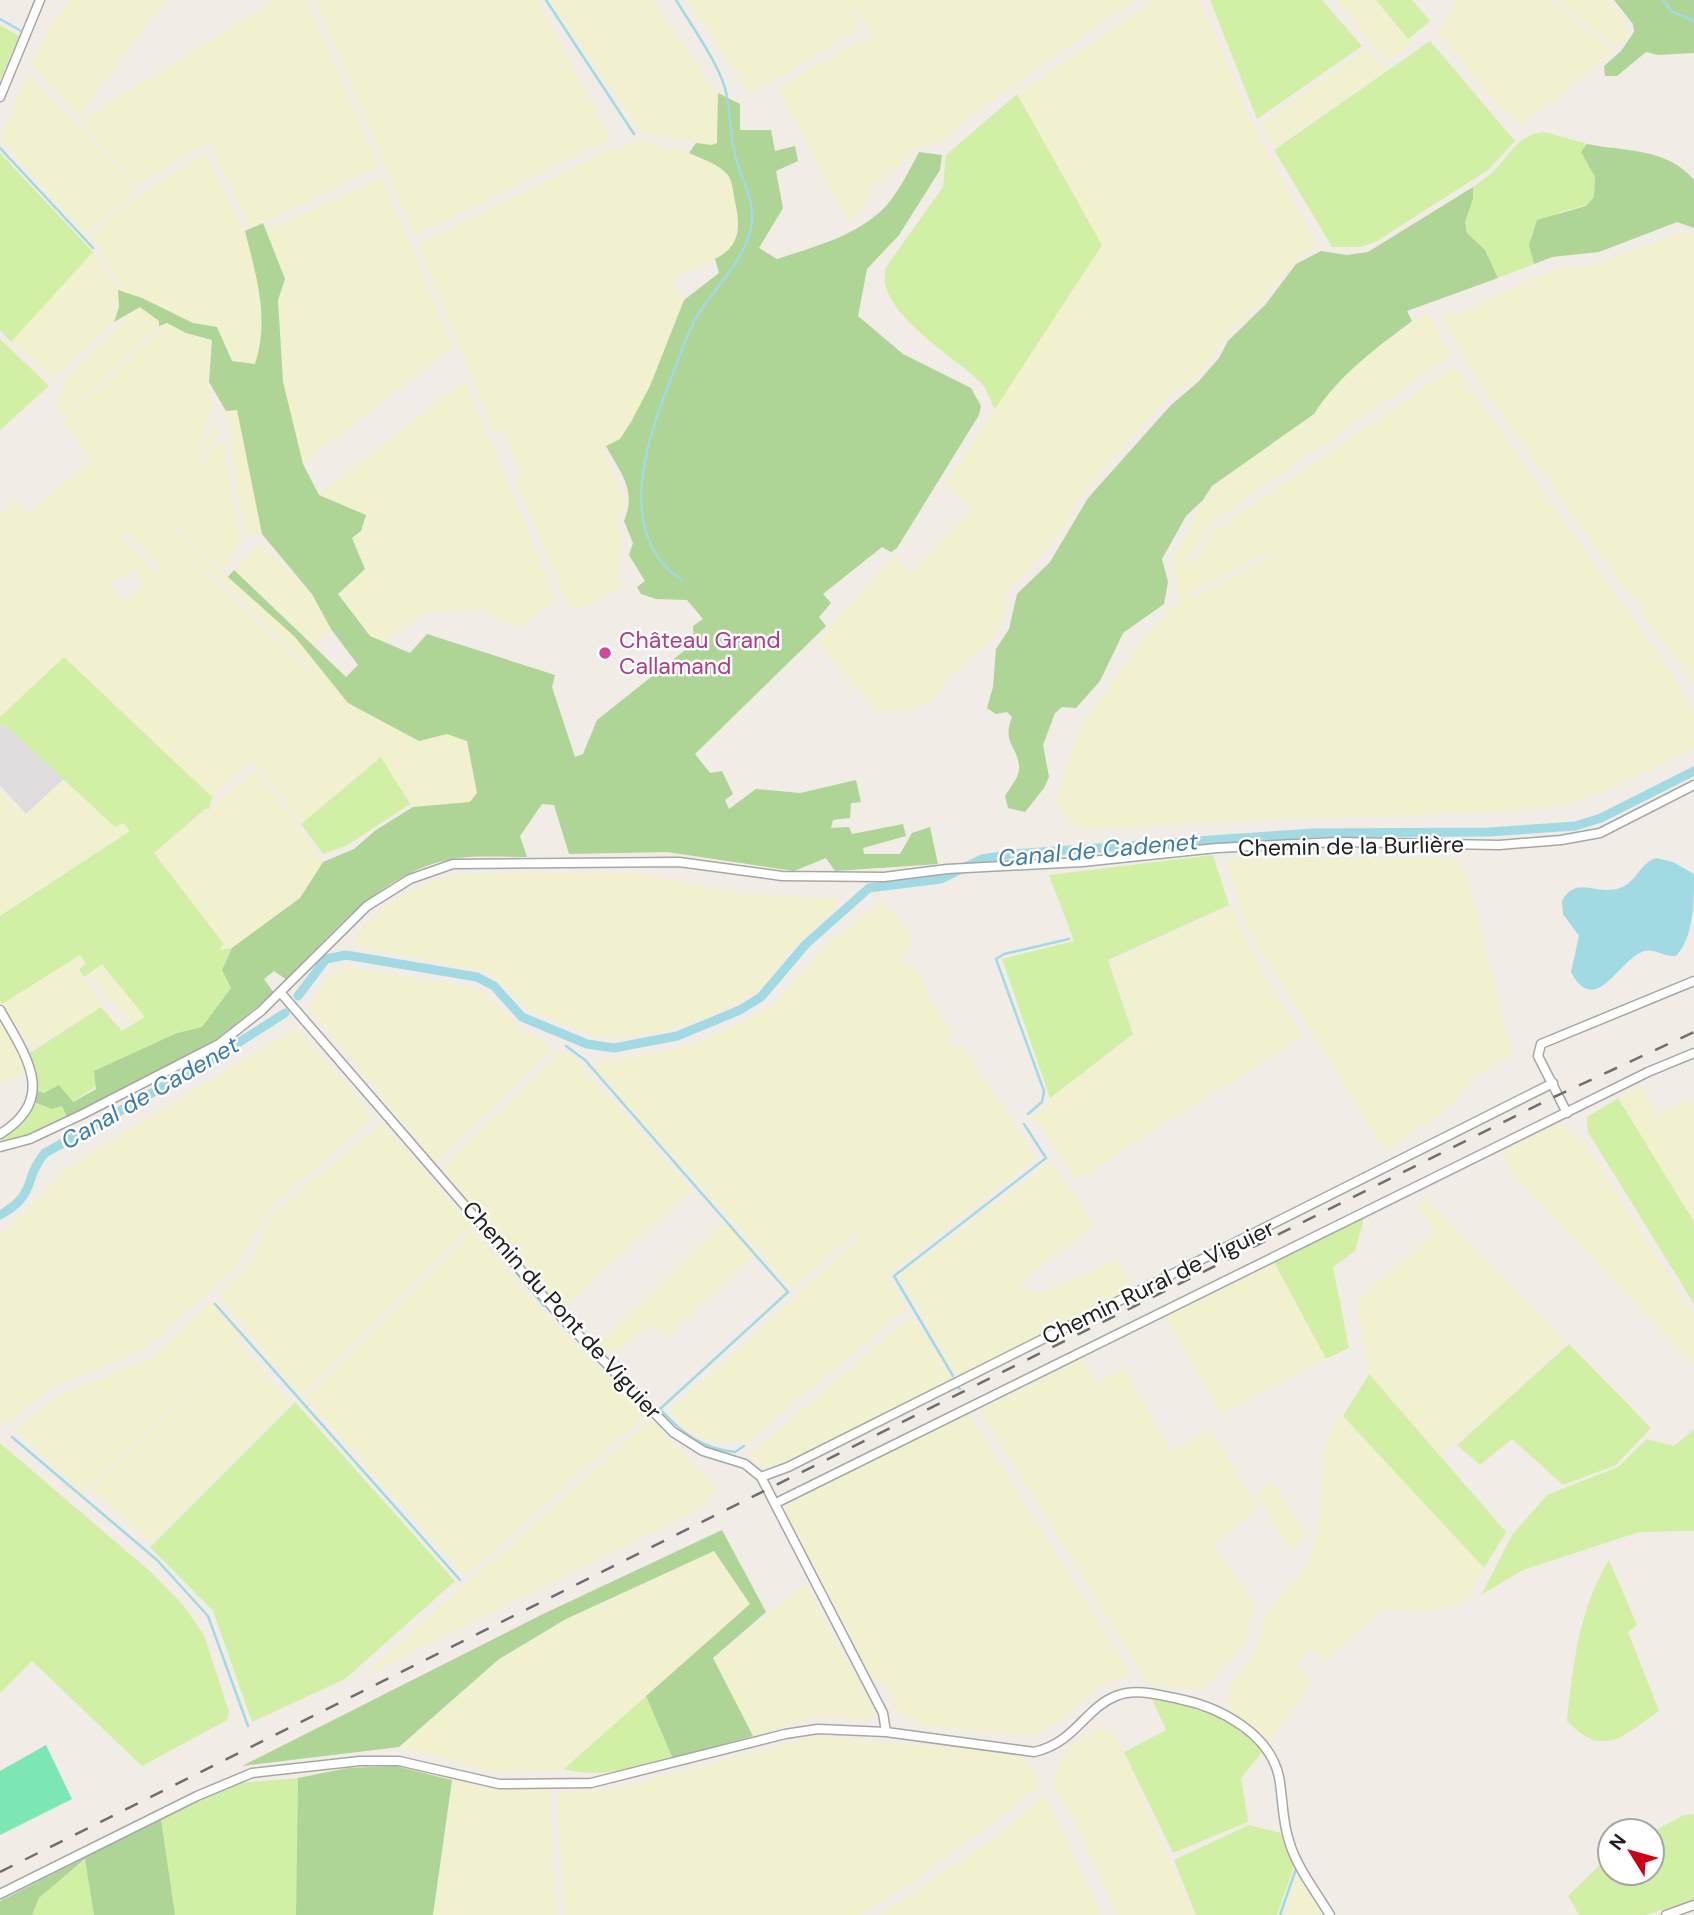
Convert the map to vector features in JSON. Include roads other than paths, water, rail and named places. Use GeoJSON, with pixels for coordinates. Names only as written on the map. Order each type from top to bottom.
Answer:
{"type":"FeatureCollection","features":[{"type":"Feature","properties":{"kind":"street"},"geometry":{"type":"LineString","coordinates":[[0,97],[40,0]]}},
{"type":"Feature","properties":{"kind":"street","name":"Chemin de la Burlière"},"geometry":{"type":"LineString","coordinates":[[0,1147],[30,1139],[219,1044],[280,992],[337,934],[383,894],[410,878],[453,864],[679,862],[805,877],[884,877],[955,869],[1082,862],[1217,848],[1337,842],[1499,845],[1561,840],[1609,829],[1694,785]]}},
{"type":"Feature","properties":{"kind":"street"},"geometry":{"type":"LineString","coordinates":[[1567,1113],[1538,1056],[1541,1044],[1694,981]]}},
{"type":"Feature","properties":{"kind":"street","name":"Chemin du Pont de Viguier"},"geometry":{"type":"LineString","coordinates":[[280,992],[563,1319],[673,1432],[703,1451],[745,1464],[761,1477],[883,1713],[886,1732]]}},
{"type":"Feature","properties":{"kind":"street"},"geometry":{"type":"LineString","coordinates":[[0,1010],[32,1069],[35,1085],[34,1093],[22,1113],[0,1133]]}},
{"type":"Feature","properties":{"kind":"street"},"geometry":{"type":"LineString","coordinates":[[776,1503],[1648,1072],[1694,1053]]}},
{"type":"Feature","properties":{"kind":"street","name":"Chemin Rural de Viguier"},"geometry":{"type":"LineString","coordinates":[[761,1477],[788,1467],[1552,1083]]}},
{"type":"Feature","properties":{"kind":"street"},"geometry":{"type":"LineString","coordinates":[[0,1894],[197,1796],[251,1773],[360,1761],[399,1761],[499,1784],[591,1783],[785,1734],[831,1728],[886,1732],[1034,1752],[1056,1745],[1116,1696],[1140,1693],[1191,1702],[1216,1710],[1240,1725],[1269,1753],[1279,1776],[1289,1841],[1330,1915]]}},
{"type":"Feature","properties":{"kind":"street"},"geometry":{"type":"LineString","coordinates":[[1666,1915],[1694,1905]]}},
{"type":"Feature","properties":{"kind":"water"},"geometry":{"type":"Polygon","coordinates":[[[1656,858],[1673,862],[1694,874],[1692,918],[1682,948],[1676,956],[1644,951],[1607,982],[1589,990],[1580,985],[1571,972],[1579,936],[1563,914],[1562,901],[1568,893],[1582,887],[1613,890],[1622,887],[1632,880],[1646,863],[1656,858]]]}},
{"type":"Feature","properties":{"kind":"waterway"},"geometry":{"type":"LineString","coordinates":[[546,0],[634,134]]}},
{"type":"Feature","properties":{"kind":"waterway"},"geometry":{"type":"LineString","coordinates":[[676,0],[710,55],[725,88],[735,157],[752,210],[750,232],[741,254],[691,328],[662,400],[646,455],[642,512],[648,538],[661,561],[682,580]]}},
{"type":"Feature","properties":{"kind":"waterway"},"geometry":{"type":"LineString","coordinates":[[1663,0],[1671,11],[1694,21]]}},
{"type":"Feature","properties":{"kind":"waterway"},"geometry":{"type":"LineString","coordinates":[[0,19],[23,32]]}},
{"type":"Feature","properties":{"kind":"waterway"},"geometry":{"type":"LineString","coordinates":[[0,148],[93,248]]}},
{"type":"Feature","properties":{"kind":"waterway","name":"Canal de Cadenet"},"geometry":{"type":"LineString","coordinates":[[298,996],[326,959],[346,955],[477,977],[494,986],[522,1017],[587,1044],[614,1048],[677,1036],[740,1010],[761,997],[806,944],[869,888],[941,879],[982,859],[1013,854],[1313,833],[1489,832],[1575,826],[1601,818],[1694,771]]}},
{"type":"Feature","properties":{"kind":"waterway"},"geometry":{"type":"LineString","coordinates":[[1028,1114],[1042,1102],[1044,1091],[996,959],[1004,954],[1069,939]]}},
{"type":"Feature","properties":{"kind":"waterway","name":"Canal de Cadenet"},"geometry":{"type":"LineString","coordinates":[[0,1215],[20,1200],[45,1153],[216,1057],[285,1013]]}},
{"type":"Feature","properties":{"kind":"waterway"},"geometry":{"type":"LineString","coordinates":[[566,1046],[585,1060],[788,1292],[660,1409],[693,1438],[712,1447],[735,1452],[744,1446]]}},
{"type":"Feature","properties":{"kind":"waterway"},"geometry":{"type":"LineString","coordinates":[[953,1376],[894,1276],[1046,1158],[1024,1124]]}},
{"type":"Feature","properties":{"kind":"waterway"},"geometry":{"type":"LineString","coordinates":[[475,1223],[544,1306]]}},
{"type":"Feature","properties":{"kind":"waterway"},"geometry":{"type":"LineString","coordinates":[[215,1304],[460,1580]]}},
{"type":"Feature","properties":{"kind":"waterway"},"geometry":{"type":"LineString","coordinates":[[12,1437],[157,1560],[208,1616],[248,1726]]}},
{"type":"Feature","properties":{"kind":"waterway"},"geometry":{"type":"LineString","coordinates":[[1280,1915],[1296,1869]]}},
{"type":"Feature","properties":{"kind":"railway"},"geometry":{"type":"LineString","coordinates":[[0,1872],[1554,1097],[1694,1032]]}},
{"type":"Feature","properties":{"kind":"place","name":"Château Grand Callamand"},"geometry":{"type":"Point","coordinates":[605,653]}}]}
